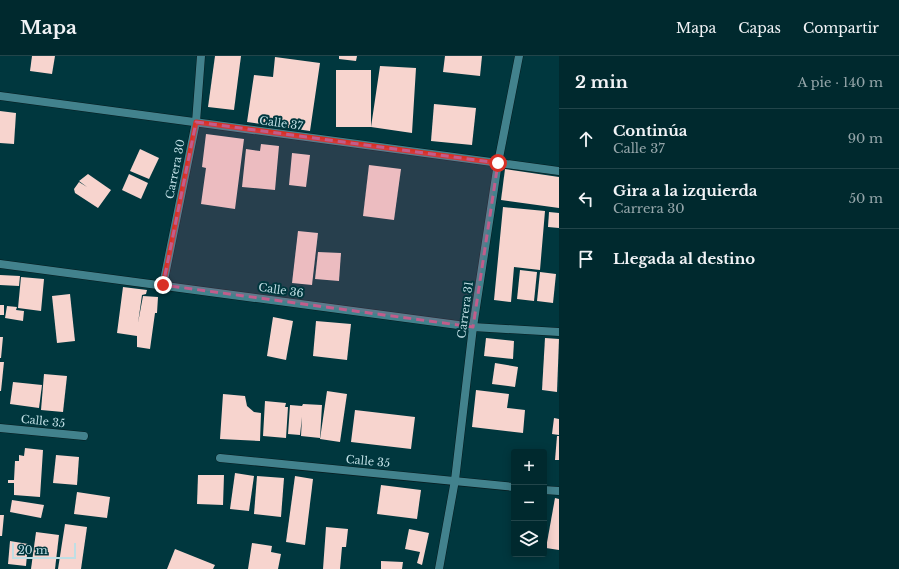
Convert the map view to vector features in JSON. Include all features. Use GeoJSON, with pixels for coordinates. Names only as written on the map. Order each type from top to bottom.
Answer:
{"type":"FeatureCollection","features":[{"type":"Feature","properties":{"kind":"street","name":"Carrera 30"},"geometry":{"type":"LineString","coordinates":[[163,285],[196,122],[202,56]]}},
{"type":"Feature","properties":{"kind":"street","name":"Carrera 31"},"geometry":{"type":"LineString","coordinates":[[439,569],[455,480],[473,327],[498,163],[519,56]]}},
{"type":"Feature","properties":{"kind":"street","name":"Calle 37"},"geometry":{"type":"LineString","coordinates":[[0,96],[559,172]]}},
{"type":"Feature","properties":{"kind":"street","name":"Calle 36"},"geometry":{"type":"LineString","coordinates":[[0,264],[473,327],[559,332]]}},
{"type":"Feature","properties":{"kind":"street","name":"Calle 35"},"geometry":{"type":"LineString","coordinates":[[0,428],[84,436]]}},
{"type":"Feature","properties":{"kind":"street","name":"Calle 35"},"geometry":{"type":"LineString","coordinates":[[220,458],[511,487]]}},
{"type":"Feature","properties":{"kind":"street"},"geometry":{"type":"LineString","coordinates":[[547,490],[559,491]]}},
{"type":"Feature","properties":{"kind":"highlighted area"},"geometry":{"type":"Polygon","coordinates":[[[196,122],[498,163],[473,327],[163,285],[196,122]]]}},
{"type":"Feature","properties":{"kind":"building"},"geometry":{"type":"Polygon","coordinates":[[[32,56],[55,56],[52,74],[30,71],[32,56]]]}},
{"type":"Feature","properties":{"kind":"building"},"geometry":{"type":"Polygon","coordinates":[[[215,56],[241,56],[234,110],[208,107],[215,56]]]}},
{"type":"Feature","properties":{"kind":"building"},"geometry":{"type":"Polygon","coordinates":[[[339,56],[357,56],[356,61],[339,59],[339,56]]]}},
{"type":"Feature","properties":{"kind":"building"},"geometry":{"type":"Polygon","coordinates":[[[445,56],[482,56],[480,76],[443,72],[445,56]]]}},
{"type":"Feature","properties":{"kind":"building"},"geometry":{"type":"Polygon","coordinates":[[[275,57],[320,63],[310,131],[247,122],[254,75],[273,77],[275,57]]]}},
{"type":"Feature","properties":{"kind":"building"},"geometry":{"type":"Polygon","coordinates":[[[380,66],[416,68],[412,133],[371,127],[380,66]]]}},
{"type":"Feature","properties":{"kind":"building"},"geometry":{"type":"Polygon","coordinates":[[[336,70],[371,70],[371,127],[336,127],[336,70]]]}},
{"type":"Feature","properties":{"kind":"building"},"geometry":{"type":"Polygon","coordinates":[[[434,104],[476,108],[472,145],[431,141],[434,104]]]}},
{"type":"Feature","properties":{"kind":"building"},"geometry":{"type":"Polygon","coordinates":[[[0,111],[16,113],[14,144],[0,143],[0,111]]]}},
{"type":"Feature","properties":{"kind":"building"},"geometry":{"type":"Polygon","coordinates":[[[206,134],[244,139],[235,209],[201,204],[206,168],[202,167],[206,134]]]}},
{"type":"Feature","properties":{"kind":"building"},"geometry":{"type":"Polygon","coordinates":[[[261,144],[279,146],[275,190],[242,187],[246,149],[260,151],[261,144]]]}},
{"type":"Feature","properties":{"kind":"building"},"geometry":{"type":"Polygon","coordinates":[[[140,149],[159,158],[149,179],[130,171],[140,149]]]}},
{"type":"Feature","properties":{"kind":"building"},"geometry":{"type":"Polygon","coordinates":[[[292,153],[310,155],[306,187],[289,185],[292,153]]]}},
{"type":"Feature","properties":{"kind":"building"},"geometry":{"type":"Polygon","coordinates":[[[369,165],[401,169],[394,220],[363,216],[369,165]]]}},
{"type":"Feature","properties":{"kind":"building"},"geometry":{"type":"Polygon","coordinates":[[[505,169],[559,177],[559,208],[501,200],[505,169]]]}},
{"type":"Feature","properties":{"kind":"building"},"geometry":{"type":"Polygon","coordinates":[[[88,174],[111,190],[98,208],[75,193],[74,189],[79,182],[87,187],[79,181],[88,174]]]}},
{"type":"Feature","properties":{"kind":"building"},"geometry":{"type":"Polygon","coordinates":[[[129,174],[148,183],[141,199],[122,190],[129,174]]]}},
{"type":"Feature","properties":{"kind":"building"},"geometry":{"type":"Polygon","coordinates":[[[503,207],[545,211],[540,270],[514,267],[511,302],[494,300],[503,207]]]}},
{"type":"Feature","properties":{"kind":"building"},"geometry":{"type":"Polygon","coordinates":[[[549,212],[559,213],[559,228],[548,227],[549,212]]]}},
{"type":"Feature","properties":{"kind":"building"},"geometry":{"type":"Polygon","coordinates":[[[298,231],[318,233],[312,285],[292,283],[298,231]]]}},
{"type":"Feature","properties":{"kind":"building"},"geometry":{"type":"Polygon","coordinates":[[[318,252],[341,253],[339,281],[315,279],[318,252]]]}},
{"type":"Feature","properties":{"kind":"building"},"geometry":{"type":"Polygon","coordinates":[[[520,270],[537,272],[534,301],[517,299],[520,270]]]}},
{"type":"Feature","properties":{"kind":"building"},"geometry":{"type":"Polygon","coordinates":[[[540,272],[556,274],[553,303],[537,301],[540,272]]]}},
{"type":"Feature","properties":{"kind":"building"},"geometry":{"type":"Polygon","coordinates":[[[0,275],[20,276],[19,286],[0,285],[0,275]]]}},
{"type":"Feature","properties":{"kind":"building"},"geometry":{"type":"Polygon","coordinates":[[[21,277],[44,279],[41,311],[18,308],[21,277]]]}},
{"type":"Feature","properties":{"kind":"building"},"geometry":{"type":"Polygon","coordinates":[[[123,287],[147,290],[146,294],[142,295],[138,323],[143,296],[158,297],[157,313],[155,313],[150,349],[137,347],[137,336],[117,333],[123,287]]]}},
{"type":"Feature","properties":{"kind":"building"},"geometry":{"type":"Polygon","coordinates":[[[70,294],[75,341],[57,343],[52,296],[70,294]]]}},
{"type":"Feature","properties":{"kind":"building"},"geometry":{"type":"Polygon","coordinates":[[[0,305],[4,305],[4,315],[0,315],[0,305]]]}},
{"type":"Feature","properties":{"kind":"building"},"geometry":{"type":"Polygon","coordinates":[[[7,306],[17,307],[16,310],[24,311],[23,321],[5,318],[7,306]]]}},
{"type":"Feature","properties":{"kind":"building"},"geometry":{"type":"Polygon","coordinates":[[[273,317],[293,321],[286,360],[267,356],[273,317]]]}},
{"type":"Feature","properties":{"kind":"building"},"geometry":{"type":"Polygon","coordinates":[[[316,321],[351,324],[347,360],[313,356],[316,321]]]}},
{"type":"Feature","properties":{"kind":"building"},"geometry":{"type":"Polygon","coordinates":[[[0,337],[3,337],[1,358],[0,358],[0,337]]]}},
{"type":"Feature","properties":{"kind":"building"},"geometry":{"type":"Polygon","coordinates":[[[486,338],[514,341],[513,359],[484,356],[486,338]]]}},
{"type":"Feature","properties":{"kind":"building"},"geometry":{"type":"Polygon","coordinates":[[[545,338],[559,339],[557,392],[542,390],[545,338]]]}},
{"type":"Feature","properties":{"kind":"building"},"geometry":{"type":"Polygon","coordinates":[[[0,362],[4,362],[1,391],[0,391],[0,362]]]}},
{"type":"Feature","properties":{"kind":"building"},"geometry":{"type":"Polygon","coordinates":[[[495,363],[518,367],[515,387],[492,384],[495,363]]]}},
{"type":"Feature","properties":{"kind":"building"},"geometry":{"type":"Polygon","coordinates":[[[44,374],[67,376],[63,412],[41,410],[44,374]]]}},
{"type":"Feature","properties":{"kind":"building"},"geometry":{"type":"Polygon","coordinates":[[[13,382],[42,385],[39,408],[10,404],[13,382]]]}},
{"type":"Feature","properties":{"kind":"building"},"geometry":{"type":"Polygon","coordinates":[[[476,390],[509,394],[507,408],[525,410],[523,433],[472,427],[476,390]]]}},
{"type":"Feature","properties":{"kind":"building"},"geometry":{"type":"Polygon","coordinates":[[[327,391],[347,394],[340,442],[320,439],[327,391]]]}},
{"type":"Feature","properties":{"kind":"building"},"geometry":{"type":"Polygon","coordinates":[[[223,394],[245,396],[247,406],[254,412],[261,413],[260,441],[220,439],[223,394]]]}},
{"type":"Feature","properties":{"kind":"building"},"geometry":{"type":"Polygon","coordinates":[[[265,401],[286,403],[285,407],[288,407],[286,438],[263,436],[265,401]]]}},
{"type":"Feature","properties":{"kind":"building"},"geometry":{"type":"Polygon","coordinates":[[[303,404],[322,405],[320,438],[301,436],[302,417],[300,435],[288,434],[290,405],[302,406],[303,404]]]}},
{"type":"Feature","properties":{"kind":"building"},"geometry":{"type":"Polygon","coordinates":[[[355,410],[415,417],[411,449],[351,442],[355,410]]]}},
{"type":"Feature","properties":{"kind":"building"},"geometry":{"type":"Polygon","coordinates":[[[554,418],[559,419],[559,435],[552,434],[554,418]]]}},
{"type":"Feature","properties":{"kind":"building"},"geometry":{"type":"Polygon","coordinates":[[[557,436],[559,436],[559,460],[555,460],[557,436]]]}},
{"type":"Feature","properties":{"kind":"building"},"geometry":{"type":"Polygon","coordinates":[[[25,448],[43,450],[40,497],[14,495],[14,483],[8,483],[8,480],[14,480],[15,461],[19,461],[19,455],[24,456],[25,448]]]}},
{"type":"Feature","properties":{"kind":"building"},"geometry":{"type":"Polygon","coordinates":[[[56,455],[79,457],[77,485],[53,483],[56,455]]]}},
{"type":"Feature","properties":{"kind":"building"},"geometry":{"type":"Polygon","coordinates":[[[235,473],[254,476],[249,511],[230,509],[235,473]]]}},
{"type":"Feature","properties":{"kind":"building"},"geometry":{"type":"Polygon","coordinates":[[[198,475],[224,475],[223,505],[197,504],[198,475]]]}},
{"type":"Feature","properties":{"kind":"building"},"geometry":{"type":"Polygon","coordinates":[[[257,476],[284,478],[281,517],[254,514],[257,476]]]}},
{"type":"Feature","properties":{"kind":"building"},"geometry":{"type":"Polygon","coordinates":[[[295,476],[313,479],[305,545],[286,542],[295,476]]]}},
{"type":"Feature","properties":{"kind":"building"},"geometry":{"type":"Polygon","coordinates":[[[381,485],[421,490],[417,519],[377,514],[381,485]]]}},
{"type":"Feature","properties":{"kind":"building"},"geometry":{"type":"Polygon","coordinates":[[[77,492],[110,497],[107,518],[74,514],[77,492]]]}},
{"type":"Feature","properties":{"kind":"building"},"geometry":{"type":"Polygon","coordinates":[[[555,498],[559,499],[559,550],[547,548],[555,498]]]}},
{"type":"Feature","properties":{"kind":"building"},"geometry":{"type":"Polygon","coordinates":[[[12,500],[44,505],[41,518],[10,512],[12,500]]]}},
{"type":"Feature","properties":{"kind":"building"},"geometry":{"type":"Polygon","coordinates":[[[0,515],[4,515],[2,536],[0,536],[0,515]]]}},
{"type":"Feature","properties":{"kind":"building"},"geometry":{"type":"Polygon","coordinates":[[[65,524],[87,527],[81,569],[58,569],[65,524]]]}},
{"type":"Feature","properties":{"kind":"building"},"geometry":{"type":"Polygon","coordinates":[[[326,527],[348,529],[346,547],[342,547],[340,569],[323,569],[326,527]]]}},
{"type":"Feature","properties":{"kind":"building"},"geometry":{"type":"Polygon","coordinates":[[[409,529],[429,533],[422,565],[417,563],[420,552],[405,549],[409,529]]]}},
{"type":"Feature","properties":{"kind":"building"},"geometry":{"type":"Polygon","coordinates":[[[36,532],[59,535],[55,569],[31,569],[36,532]]]}},
{"type":"Feature","properties":{"kind":"building"},"geometry":{"type":"Polygon","coordinates":[[[10,541],[28,544],[26,566],[8,564],[10,541]]]}},
{"type":"Feature","properties":{"kind":"building"},"geometry":{"type":"Polygon","coordinates":[[[252,543],[272,546],[271,552],[281,554],[278,569],[248,569],[252,543]]]}},
{"type":"Feature","properties":{"kind":"building"},"geometry":{"type":"Polygon","coordinates":[[[175,549],[215,565],[213,569],[167,569],[175,549]]]}},
{"type":"Feature","properties":{"kind":"building"},"geometry":{"type":"Polygon","coordinates":[[[381,561],[403,562],[402,569],[381,569],[381,561]]]}},
{"type":"Feature","properties":{"kind":"route"},"geometry":{"type":"LineString","coordinates":[[163,285],[196,122],[498,163]]}}]}
